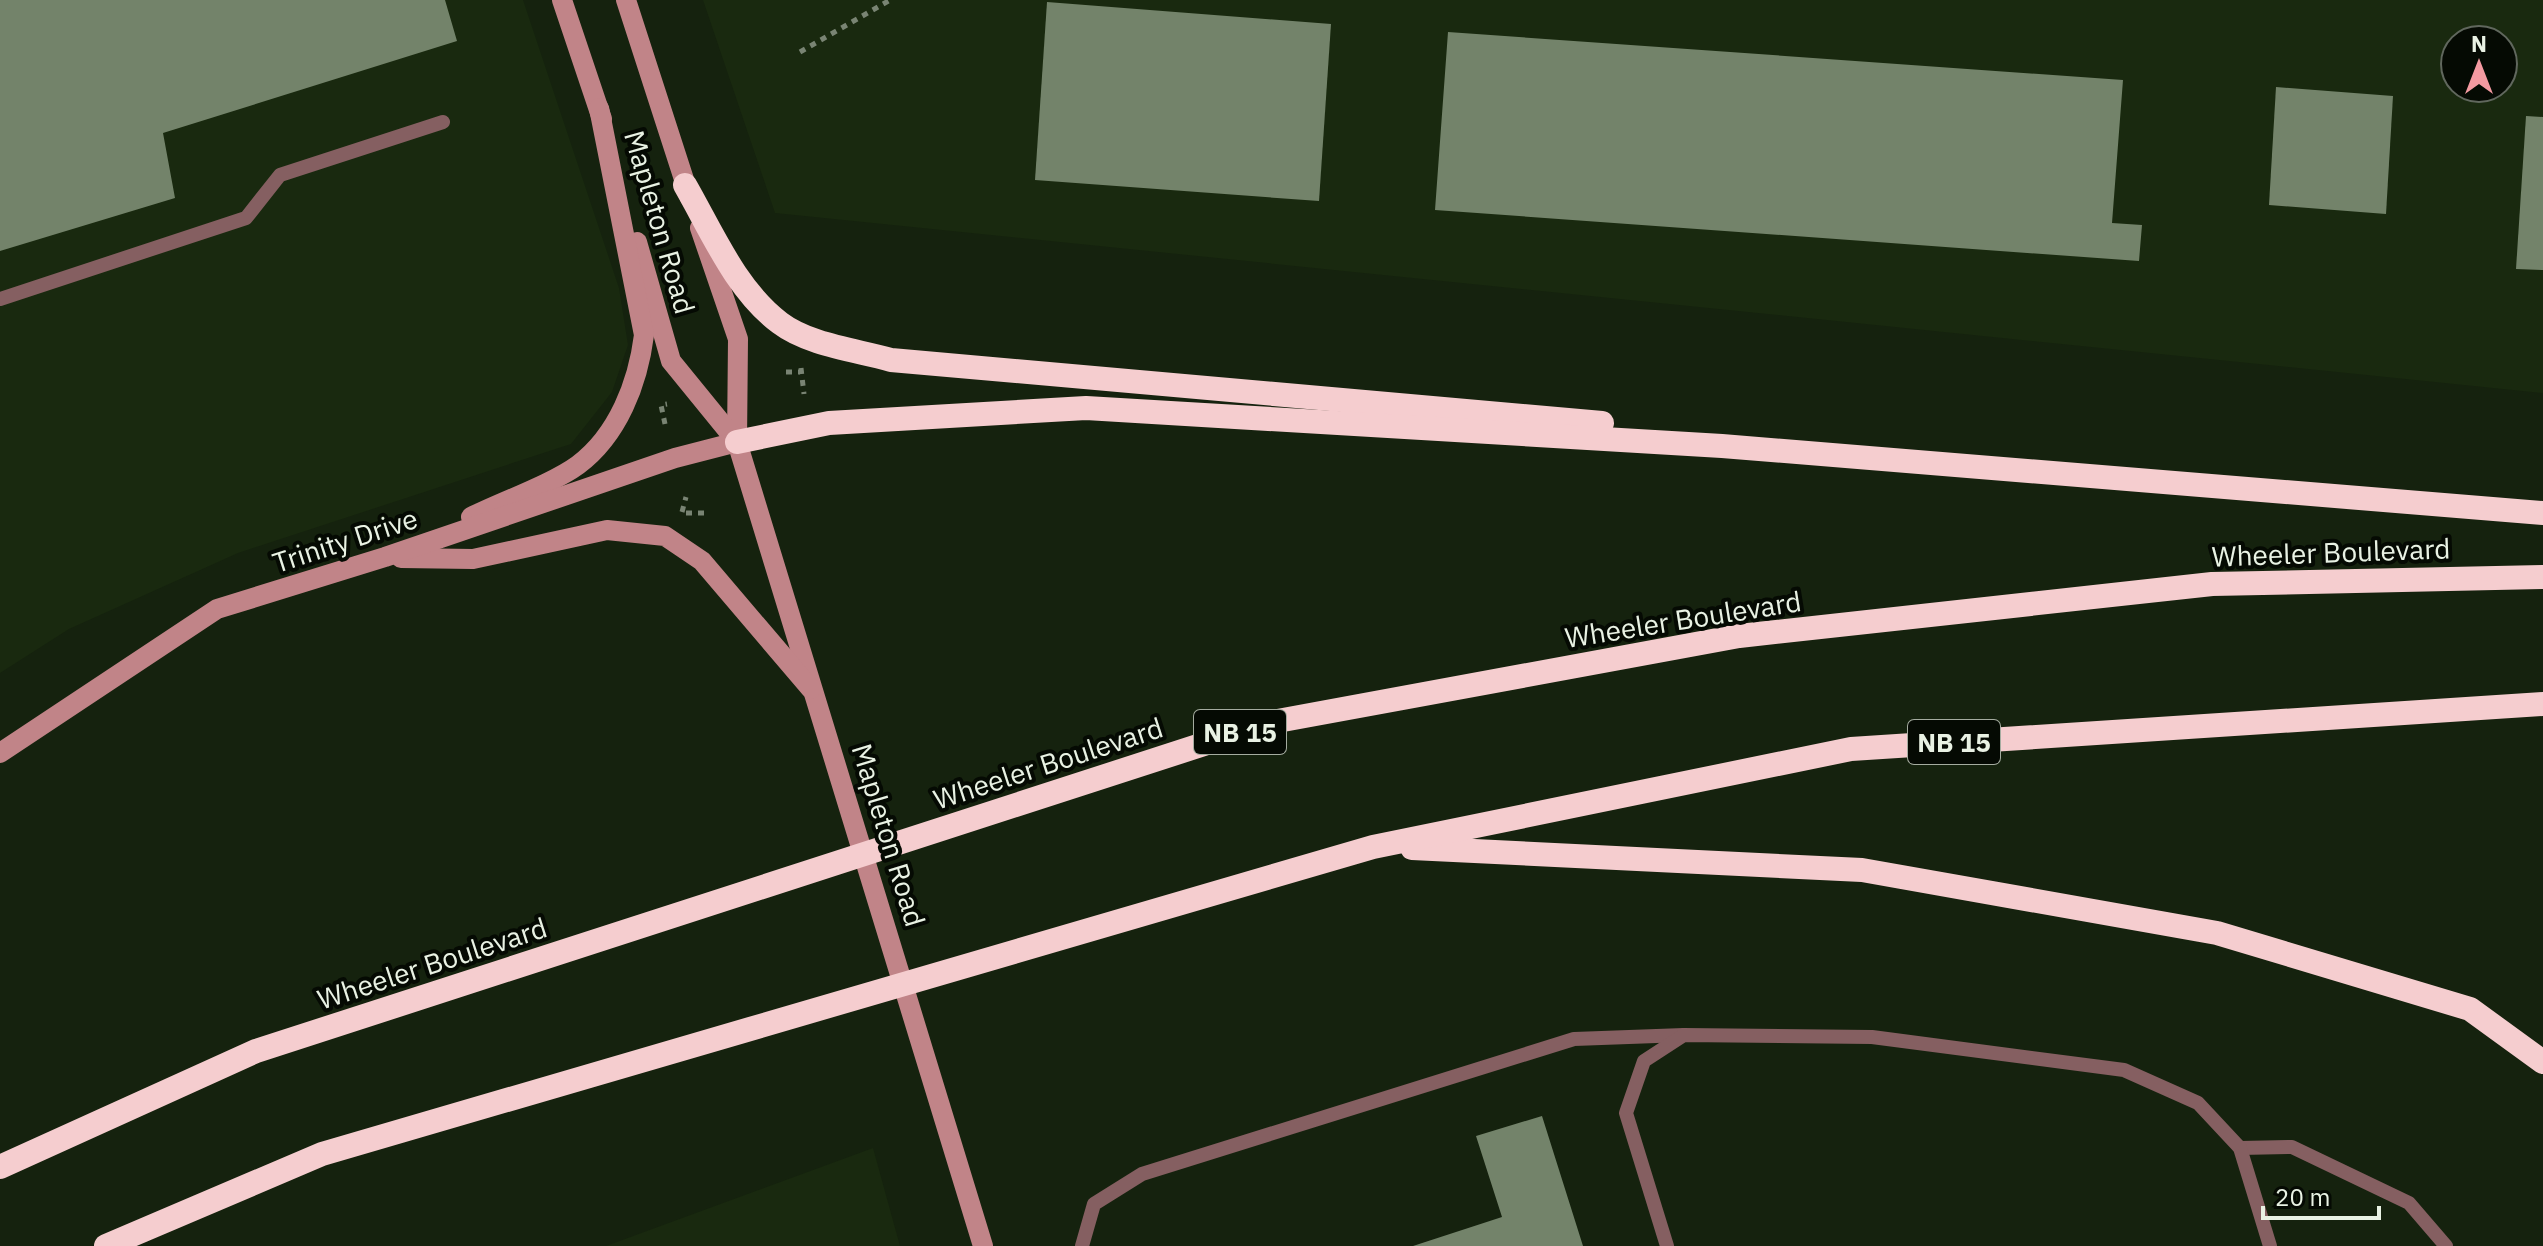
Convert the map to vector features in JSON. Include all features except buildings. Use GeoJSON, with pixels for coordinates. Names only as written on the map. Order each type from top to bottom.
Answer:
{"type":"FeatureCollection","features":[{"type":"Feature","properties":{"kind":"highway"},"geometry":{"type":"LineString","coordinates":[[685,185],[739,279],[780,323],[814,339],[891,360],[1624,424],[1722,446]]}},
{"type":"Feature","properties":{"kind":"highway"},"geometry":{"type":"LineString","coordinates":[[737,442],[829,423],[1086,408],[1722,446],[2543,513]]}},
{"type":"Feature","properties":{"kind":"highway","name":"Wheeler Boulevard"},"geometry":{"type":"LineString","coordinates":[[0,1167],[256,1051],[1272,722],[1739,636],[2212,584],[2543,577]]}},
{"type":"Feature","properties":{"kind":"highway","name":"NB 15"},"geometry":{"type":"LineString","coordinates":[[106,1246],[322,1154],[1373,847],[1851,749],[2543,704]]}},
{"type":"Feature","properties":{"kind":"highway"},"geometry":{"type":"LineString","coordinates":[[1373,847],[1862,870],[2217,933],[2470,1009],[2543,1062]]}},
{"type":"Feature","properties":{"kind":"main road","name":"Mapleton Road"},"geometry":{"type":"LineString","coordinates":[[562,0],[599,108],[671,361],[737,442]]}},
{"type":"Feature","properties":{"kind":"main road","name":"Mapleton Road"},"geometry":{"type":"LineString","coordinates":[[626,0],[738,339],[737,442],[817,695],[983,1246]]}},
{"type":"Feature","properties":{"kind":"main road"},"geometry":{"type":"LineString","coordinates":[[385,557],[577,466],[611,430],[631,390],[640,369],[644,335],[599,108]]}},
{"type":"Feature","properties":{"kind":"main road","name":"Trinity Drive"},"geometry":{"type":"LineString","coordinates":[[0,753],[217,609],[385,557],[675,458],[737,442]]}},
{"type":"Feature","properties":{"kind":"main road"},"geometry":{"type":"LineString","coordinates":[[385,557],[473,559],[607,530],[665,536],[702,561],[817,695]]}},
{"type":"Feature","properties":{"kind":"lane"},"geometry":{"type":"LineString","coordinates":[[0,299],[246,218],[280,175],[443,122]]}},
{"type":"Feature","properties":{"kind":"lane"},"geometry":{"type":"LineString","coordinates":[[1667,1246],[1626,1113],[1644,1061],[1684,1035]]}},
{"type":"Feature","properties":{"kind":"lane"},"geometry":{"type":"LineString","coordinates":[[1082,1246],[1094,1204],[1142,1174],[1574,1039],[1684,1035],[1872,1037],[2124,1070],[2198,1103],[2240,1148],[2270,1246]]}},
{"type":"Feature","properties":{"kind":"lane"},"geometry":{"type":"LineString","coordinates":[[2240,1148],[2292,1147],[2409,1203],[2446,1246]]}},
{"type":"Feature","properties":{"kind":"path"},"geometry":{"type":"LineString","coordinates":[[800,52],[890,0]]}},
{"type":"Feature","properties":{"kind":"path"},"geometry":{"type":"LineString","coordinates":[[804,394],[800,372],[807,356]]}},
{"type":"Feature","properties":{"kind":"path"},"geometry":{"type":"LineString","coordinates":[[786,372],[800,372]]}},
{"type":"Feature","properties":{"kind":"path"},"geometry":{"type":"LineString","coordinates":[[665,424],[661,405],[675,401]]}},
{"type":"Feature","properties":{"kind":"path"},"geometry":{"type":"LineString","coordinates":[[681,513],[706,513]]}},
{"type":"Feature","properties":{"kind":"shaded area"},"geometry":{"type":"Polygon","coordinates":[[[0,0],[523,0],[619,288],[628,345],[612,392],[571,444],[238,553],[69,629],[0,673],[0,0]]]}},
{"type":"Feature","properties":{"kind":"shaded area"},"geometry":{"type":"Polygon","coordinates":[[[703,0],[2543,0],[2543,393],[775,213],[703,0]]]}},
{"type":"Feature","properties":{"kind":"shaded area"},"geometry":{"type":"Polygon","coordinates":[[[873,1148],[900,1246],[606,1246],[873,1148]]]}}]}
